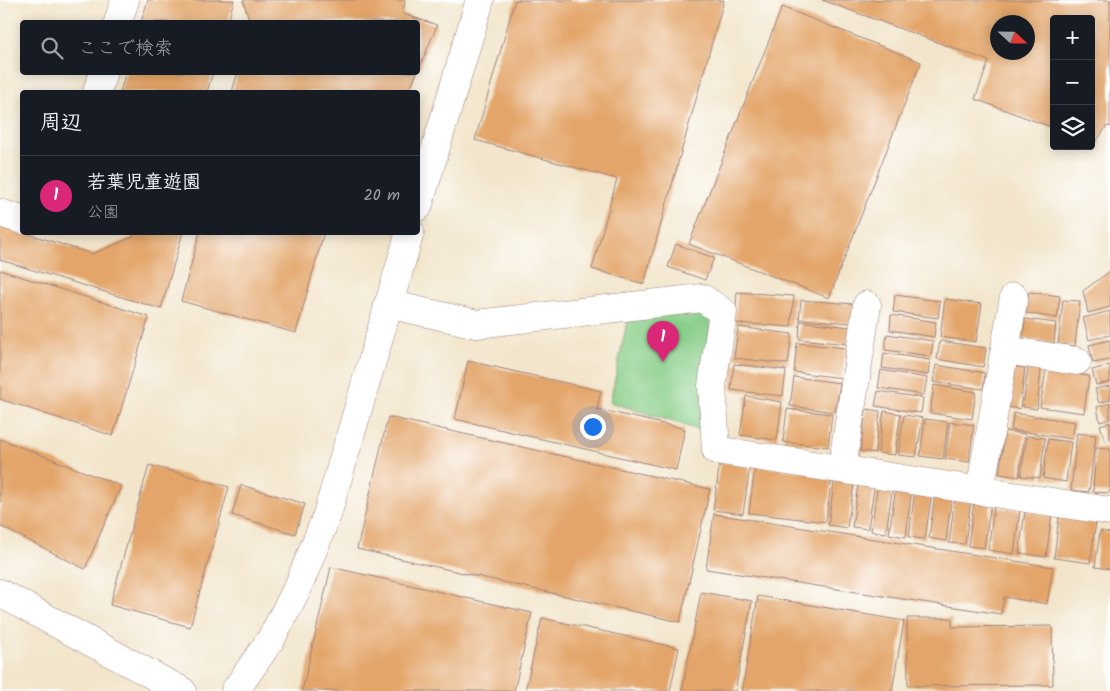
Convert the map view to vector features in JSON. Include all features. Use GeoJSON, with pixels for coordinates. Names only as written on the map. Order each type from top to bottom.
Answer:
{"type":"FeatureCollection","features":[{"type":"Feature","properties":{"kind":"street"},"geometry":{"type":"LineString","coordinates":[[119,20],[125,0]]}},
{"type":"Feature","properties":{"kind":"street"},"geometry":{"type":"LineString","coordinates":[[420,200],[480,0]]}},
{"type":"Feature","properties":{"kind":"street"},"geometry":{"type":"LineString","coordinates":[[98,90],[102,75]]}},
{"type":"Feature","properties":{"kind":"street"},"geometry":{"type":"LineString","coordinates":[[0,213],[20,219]]}},
{"type":"Feature","properties":{"kind":"street"},"geometry":{"type":"LineString","coordinates":[[235,691],[271,639],[298,587],[327,515],[409,235]]}},
{"type":"Feature","properties":{"kind":"street"},"geometry":{"type":"LineString","coordinates":[[980,491],[1014,297]]}},
{"type":"Feature","properties":{"kind":"street"},"geometry":{"type":"LineString","coordinates":[[388,304],[477,324],[702,298],[723,312],[712,386],[716,450],[1110,512]]}},
{"type":"Feature","properties":{"kind":"street"},"geometry":{"type":"LineString","coordinates":[[842,469],[867,305]]}},
{"type":"Feature","properties":{"kind":"street"},"geometry":{"type":"LineString","coordinates":[[1005,350],[1077,361]]}},
{"type":"Feature","properties":{"kind":"street"},"geometry":{"type":"LineString","coordinates":[[0,593],[182,691]]}},
{"type":"Feature","properties":{"kind":"green space"},"geometry":{"type":"Polygon","coordinates":[[[695,308],[711,321],[699,430],[610,402],[627,322],[695,308]]]}},
{"type":"Feature","properties":{"kind":"building"},"geometry":{"type":"Polygon","coordinates":[[[148,0],[234,0],[229,20],[142,20],[148,0]]]}},
{"type":"Feature","properties":{"kind":"building"},"geometry":{"type":"Polygon","coordinates":[[[243,0],[405,0],[403,14],[437,25],[420,67],[420,20],[249,20],[243,0]]]}},
{"type":"Feature","properties":{"kind":"building"},"geometry":{"type":"Polygon","coordinates":[[[515,0],[724,0],[644,284],[592,269],[617,179],[475,140],[515,0]]]}},
{"type":"Feature","properties":{"kind":"building"},"geometry":{"type":"Polygon","coordinates":[[[822,0],[1110,0],[1110,127],[1107,126],[1095,143],[1095,15],[1050,15],[1050,127],[975,99],[989,61],[822,0]]]}},
{"type":"Feature","properties":{"kind":"building"},"geometry":{"type":"Polygon","coordinates":[[[782,7],[921,62],[829,298],[689,244],[782,7]]]}},
{"type":"Feature","properties":{"kind":"building"},"geometry":{"type":"Polygon","coordinates":[[[125,75],[212,75],[208,90],[121,90],[125,75]]]}},
{"type":"Feature","properties":{"kind":"building"},"geometry":{"type":"Polygon","coordinates":[[[237,75],[416,75],[410,90],[233,90],[237,75]]]}},
{"type":"Feature","properties":{"kind":"building"},"geometry":{"type":"Polygon","coordinates":[[[0,225],[20,231],[20,235],[32,235],[92,254],[133,237],[133,235],[182,235],[161,309],[0,260],[0,225]]]}},
{"type":"Feature","properties":{"kind":"building"},"geometry":{"type":"Polygon","coordinates":[[[199,235],[323,235],[296,333],[181,301],[199,235]]]}},
{"type":"Feature","properties":{"kind":"building"},"geometry":{"type":"Polygon","coordinates":[[[676,244],[714,258],[705,280],[668,267],[676,244]]]}},
{"type":"Feature","properties":{"kind":"building"},"geometry":{"type":"Polygon","coordinates":[[[0,270],[149,317],[113,436],[0,399],[0,270]]]}},
{"type":"Feature","properties":{"kind":"building"},"geometry":{"type":"Polygon","coordinates":[[[1110,271],[1110,307],[1088,313],[1083,291],[1110,271]]]}},
{"type":"Feature","properties":{"kind":"building"},"geometry":{"type":"Polygon","coordinates":[[[737,292],[794,296],[791,327],[735,323],[737,292]]]}},
{"type":"Feature","properties":{"kind":"building"},"geometry":{"type":"Polygon","coordinates":[[[1029,292],[1060,296],[1057,318],[1026,313],[1029,292]]]}},
{"type":"Feature","properties":{"kind":"building"},"geometry":{"type":"Polygon","coordinates":[[[895,295],[940,301],[938,318],[893,312],[895,295]]]}},
{"type":"Feature","properties":{"kind":"building"},"geometry":{"type":"Polygon","coordinates":[[[945,299],[982,304],[976,342],[940,337],[945,299]]]}},
{"type":"Feature","properties":{"kind":"building"},"geometry":{"type":"Polygon","coordinates":[[[801,300],[854,304],[853,323],[799,319],[801,300]]]}},
{"type":"Feature","properties":{"kind":"building"},"geometry":{"type":"Polygon","coordinates":[[[1063,300],[1080,301],[1075,346],[1058,344],[1063,300]]]}},
{"type":"Feature","properties":{"kind":"building"},"geometry":{"type":"Polygon","coordinates":[[[1110,311],[1110,335],[1089,340],[1083,318],[1110,311]]]}},
{"type":"Feature","properties":{"kind":"building"},"geometry":{"type":"Polygon","coordinates":[[[891,315],[936,322],[934,337],[890,330],[891,315]]]}},
{"type":"Feature","properties":{"kind":"building"},"geometry":{"type":"Polygon","coordinates":[[[1025,319],[1056,323],[1054,343],[1023,339],[1025,319]]]}},
{"type":"Feature","properties":{"kind":"building"},"geometry":{"type":"Polygon","coordinates":[[[800,321],[850,327],[848,344],[799,339],[800,321]]]}},
{"type":"Feature","properties":{"kind":"building"},"geometry":{"type":"Polygon","coordinates":[[[738,327],[792,334],[788,364],[734,358],[738,327]]]}},
{"type":"Feature","properties":{"kind":"building"},"geometry":{"type":"Polygon","coordinates":[[[887,334],[933,341],[931,356],[885,350],[887,334]]]}},
{"type":"Feature","properties":{"kind":"building"},"geometry":{"type":"Polygon","coordinates":[[[1110,340],[1110,360],[1093,363],[1089,345],[1110,340]]]}},
{"type":"Feature","properties":{"kind":"building"},"geometry":{"type":"Polygon","coordinates":[[[940,341],[986,348],[983,367],[937,359],[940,341]]]}},
{"type":"Feature","properties":{"kind":"building"},"geometry":{"type":"Polygon","coordinates":[[[797,343],[846,348],[842,378],[794,372],[797,343]]]}},
{"type":"Feature","properties":{"kind":"building"},"geometry":{"type":"Polygon","coordinates":[[[884,353],[930,360],[928,375],[882,368],[884,353]]]}},
{"type":"Feature","properties":{"kind":"building"},"geometry":{"type":"Polygon","coordinates":[[[468,361],[601,391],[597,409],[685,429],[676,470],[455,419],[468,361]]]}},
{"type":"Feature","properties":{"kind":"building"},"geometry":{"type":"Polygon","coordinates":[[[734,364],[786,370],[783,396],[731,390],[734,364]]]}},
{"type":"Feature","properties":{"kind":"building"},"geometry":{"type":"Polygon","coordinates":[[[936,365],[985,373],[983,389],[933,382],[936,365]]]}},
{"type":"Feature","properties":{"kind":"building"},"geometry":{"type":"Polygon","coordinates":[[[1110,365],[1110,382],[1096,385],[1092,370],[1110,365]]]}},
{"type":"Feature","properties":{"kind":"building"},"geometry":{"type":"Polygon","coordinates":[[[1012,366],[1025,368],[1020,409],[1007,407],[1012,366]]]}},
{"type":"Feature","properties":{"kind":"building"},"geometry":{"type":"Polygon","coordinates":[[[1028,367],[1041,369],[1037,409],[1023,407],[1028,367]]]}},
{"type":"Feature","properties":{"kind":"building"},"geometry":{"type":"Polygon","coordinates":[[[881,370],[927,378],[924,395],[878,388],[881,370]]]}},
{"type":"Feature","properties":{"kind":"building"},"geometry":{"type":"Polygon","coordinates":[[[1046,370],[1089,376],[1084,413],[1040,407],[1046,370]]]}},
{"type":"Feature","properties":{"kind":"building"},"geometry":{"type":"Polygon","coordinates":[[[794,377],[840,383],[835,412],[790,406],[794,377]]]}},
{"type":"Feature","properties":{"kind":"building"},"geometry":{"type":"Polygon","coordinates":[[[934,385],[976,392],[972,419],[930,413],[934,385]]]}},
{"type":"Feature","properties":{"kind":"building"},"geometry":{"type":"Polygon","coordinates":[[[1110,386],[1110,400],[1099,403],[1095,389],[1110,386]]]}},
{"type":"Feature","properties":{"kind":"building"},"geometry":{"type":"Polygon","coordinates":[[[878,391],[923,398],[921,413],[875,406],[878,391]]]}},
{"type":"Feature","properties":{"kind":"building"},"geometry":{"type":"Polygon","coordinates":[[[746,396],[782,402],[777,440],[740,435],[746,396]]]}},
{"type":"Feature","properties":{"kind":"building"},"geometry":{"type":"Polygon","coordinates":[[[1110,403],[1110,419],[1100,422],[1097,407],[1110,403]]]}},
{"type":"Feature","properties":{"kind":"building"},"geometry":{"type":"Polygon","coordinates":[[[787,409],[832,414],[828,447],[783,442],[787,409]]]}},
{"type":"Feature","properties":{"kind":"building"},"geometry":{"type":"Polygon","coordinates":[[[866,409],[880,411],[875,453],[860,451],[866,409]]]}},
{"type":"Feature","properties":{"kind":"building"},"geometry":{"type":"Polygon","coordinates":[[[884,411],[901,414],[895,455],[878,453],[884,411]]]}},
{"type":"Feature","properties":{"kind":"building"},"geometry":{"type":"Polygon","coordinates":[[[1014,413],[1075,422],[1072,439],[1011,430],[1014,413]]]}},
{"type":"Feature","properties":{"kind":"building"},"geometry":{"type":"Polygon","coordinates":[[[904,415],[923,418],[916,457],[898,455],[904,415]]]}},
{"type":"Feature","properties":{"kind":"building"},"geometry":{"type":"Polygon","coordinates":[[[388,417],[710,489],[680,622],[357,549],[388,417]]]}},
{"type":"Feature","properties":{"kind":"building"},"geometry":{"type":"Polygon","coordinates":[[[925,419],[948,422],[943,459],[920,456],[925,419]]]}},
{"type":"Feature","properties":{"kind":"building"},"geometry":{"type":"Polygon","coordinates":[[[950,422],[974,425],[969,462],[945,459],[950,422]]]}},
{"type":"Feature","properties":{"kind":"building"},"geometry":{"type":"Polygon","coordinates":[[[1110,422],[1110,440],[1105,441],[1100,425],[1110,422]]]}},
{"type":"Feature","properties":{"kind":"building"},"geometry":{"type":"Polygon","coordinates":[[[1005,431],[1025,434],[1019,477],[999,474],[1005,431]]]}},
{"type":"Feature","properties":{"kind":"building"},"geometry":{"type":"Polygon","coordinates":[[[1077,433],[1096,435],[1089,492],[1071,490],[1077,433]]]}},
{"type":"Feature","properties":{"kind":"building"},"geometry":{"type":"Polygon","coordinates":[[[1027,436],[1045,438],[1040,478],[1021,476],[1027,436]]]}},
{"type":"Feature","properties":{"kind":"building"},"geometry":{"type":"Polygon","coordinates":[[[0,439],[121,486],[85,569],[0,526],[0,439]]]}},
{"type":"Feature","properties":{"kind":"building"},"geometry":{"type":"Polygon","coordinates":[[[1048,439],[1071,442],[1066,482],[1043,478],[1048,439]]]}},
{"type":"Feature","properties":{"kind":"building"},"geometry":{"type":"Polygon","coordinates":[[[1096,448],[1110,449],[1110,493],[1093,492],[1096,448]]]}},
{"type":"Feature","properties":{"kind":"building"},"geometry":{"type":"Polygon","coordinates":[[[720,462],[750,466],[743,514],[713,510],[720,462]]]}},
{"type":"Feature","properties":{"kind":"building"},"geometry":{"type":"Polygon","coordinates":[[[149,465],[229,487],[190,627],[110,605],[149,465]]]}},
{"type":"Feature","properties":{"kind":"building"},"geometry":{"type":"Polygon","coordinates":[[[755,466],[832,475],[826,522],[749,513],[755,466]]]}},
{"type":"Feature","properties":{"kind":"building"},"geometry":{"type":"Polygon","coordinates":[[[835,475],[855,478],[847,528],[828,525],[835,475]]]}},
{"type":"Feature","properties":{"kind":"building"},"geometry":{"type":"Polygon","coordinates":[[[859,478],[875,481],[868,529],[852,527],[859,478]]]}},
{"type":"Feature","properties":{"kind":"building"},"geometry":{"type":"Polygon","coordinates":[[[878,482],[893,484],[886,533],[871,531],[878,482]]]}},
{"type":"Feature","properties":{"kind":"building"},"geometry":{"type":"Polygon","coordinates":[[[241,485],[305,504],[295,534],[232,515],[241,485]]]}},
{"type":"Feature","properties":{"kind":"building"},"geometry":{"type":"Polygon","coordinates":[[[896,486],[912,488],[906,537],[889,534],[896,486]]]}},
{"type":"Feature","properties":{"kind":"building"},"geometry":{"type":"Polygon","coordinates":[[[915,489],[932,492],[925,539],[909,537],[915,489]]]}},
{"type":"Feature","properties":{"kind":"building"},"geometry":{"type":"Polygon","coordinates":[[[935,493],[952,495],[946,541],[929,538],[935,493]]]}},
{"type":"Feature","properties":{"kind":"building"},"geometry":{"type":"Polygon","coordinates":[[[955,497],[971,499],[965,544],[949,543],[955,497]]]}},
{"type":"Feature","properties":{"kind":"building"},"geometry":{"type":"Polygon","coordinates":[[[974,501],[991,503],[984,548],[968,546],[974,501]]]}},
{"type":"Feature","properties":{"kind":"building"},"geometry":{"type":"Polygon","coordinates":[[[994,507],[1020,510],[1014,554],[988,550],[994,507]]]}},
{"type":"Feature","properties":{"kind":"building"},"geometry":{"type":"Polygon","coordinates":[[[1025,511],[1052,514],[1046,557],[1019,553],[1025,511]]]}},
{"type":"Feature","properties":{"kind":"building"},"geometry":{"type":"Polygon","coordinates":[[[714,514],[1053,567],[1047,604],[1004,597],[1001,614],[706,569],[714,514]]]}},
{"type":"Feature","properties":{"kind":"building"},"geometry":{"type":"Polygon","coordinates":[[[1059,516],[1096,522],[1090,563],[1054,558],[1059,516]]]}},
{"type":"Feature","properties":{"kind":"building"},"geometry":{"type":"Polygon","coordinates":[[[1100,531],[1110,533],[1110,569],[1095,567],[1100,531]]]}},
{"type":"Feature","properties":{"kind":"building"},"geometry":{"type":"Polygon","coordinates":[[[331,567],[532,613],[514,691],[302,691],[331,567]]]}},
{"type":"Feature","properties":{"kind":"building"},"geometry":{"type":"Polygon","coordinates":[[[701,592],[752,601],[735,691],[682,691],[701,592]]]}},
{"type":"Feature","properties":{"kind":"building"},"geometry":{"type":"Polygon","coordinates":[[[758,596],[904,621],[892,691],[742,691],[758,596]]]}},
{"type":"Feature","properties":{"kind":"building"},"geometry":{"type":"Polygon","coordinates":[[[542,618],[679,648],[670,691],[525,691],[542,618]]]}},
{"type":"Feature","properties":{"kind":"building"},"geometry":{"type":"Polygon","coordinates":[[[907,618],[952,618],[952,627],[1052,626],[1053,685],[908,686],[907,618]]]}},
{"type":"Feature","properties":{"kind":"place","name":"若葉児童遊園"},"geometry":{"type":"Point","coordinates":[663,362]}}]}
